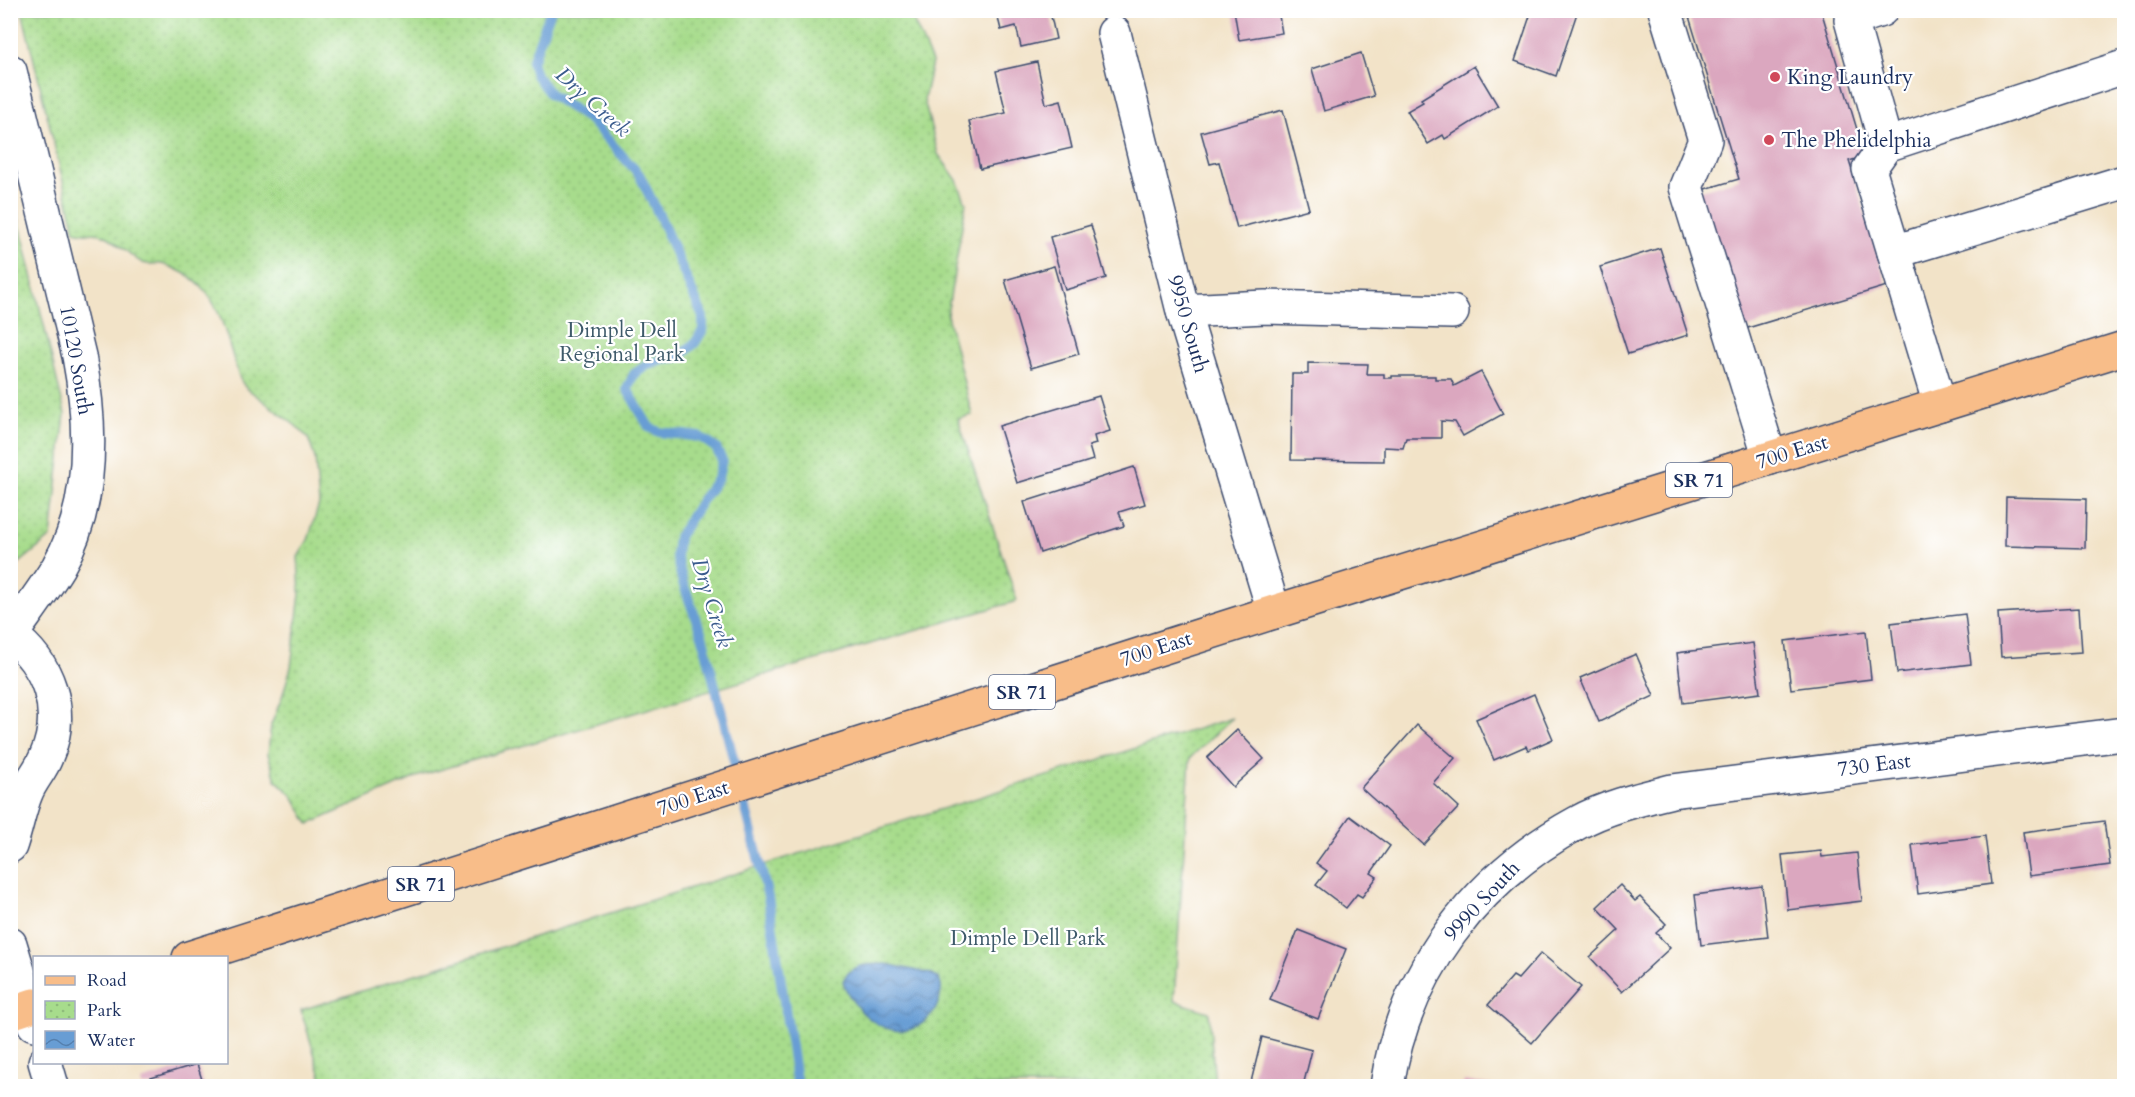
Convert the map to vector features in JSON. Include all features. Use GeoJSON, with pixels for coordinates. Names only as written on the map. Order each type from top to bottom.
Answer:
{"type":"FeatureCollection","features":[{"type":"Feature","properties":{"kind":"main road","name":"700 East"},"geometry":{"type":"LineString","coordinates":[[192,956],[1274,612],[2124,348]]}},
{"type":"Feature","properties":{"kind":"street"},"geometry":{"type":"LineString","coordinates":[[1665,10],[1705,140],[1686,187],[1770,458]]}},
{"type":"Feature","properties":{"kind":"street"},"geometry":{"type":"LineString","coordinates":[[1881,10],[1851,20],[1886,145]]}},
{"type":"Feature","properties":{"kind":"street","name":"9950 South"},"geometry":{"type":"LineString","coordinates":[[1114,33],[1183,311],[1274,612]]}},
{"type":"Feature","properties":{"kind":"street"},"geometry":{"type":"LineString","coordinates":[[1940,405],[1869,169],[1886,145],[2124,67]]}},
{"type":"Feature","properties":{"kind":"street","name":"10120 South"},"geometry":{"type":"LineString","coordinates":[[10,71],[79,356],[86,394],[89,437],[86,483],[76,525],[59,565],[11,635],[33,656],[48,681],[56,710],[56,728],[45,760],[27,790],[10,846]]}},
{"type":"Feature","properties":{"kind":"street"},"geometry":{"type":"LineString","coordinates":[[1894,252],[2124,182]]}},
{"type":"Feature","properties":{"kind":"street"},"geometry":{"type":"LineString","coordinates":[[1183,311],[1265,307],[1452,312]]}},
{"type":"Feature","properties":{"kind":"street","name":"730 East"},"geometry":{"type":"LineString","coordinates":[[1625,804],[1672,791],[1712,785],[2124,734]]}},
{"type":"Feature","properties":{"kind":"street","name":"9990 South"},"geometry":{"type":"LineString","coordinates":[[1387,1086],[1392,1054],[1413,995],[1443,940],[1483,893],[1528,853],[1579,822],[1625,804]]}},
{"type":"Feature","properties":{"kind":"street"},"geometry":{"type":"LineString","coordinates":[[10,944],[27,1012]]}},
{"type":"Feature","properties":{"kind":"street"},"geometry":{"type":"LineString","coordinates":[[46,1064],[52,1086]]}},
{"type":"Feature","properties":{"kind":"green space","name":"Dimple Dell Regional Park"},"geometry":{"type":"Polygon","coordinates":[[[22,11],[909,11],[932,62],[924,100],[938,154],[957,180],[966,203],[947,315],[972,415],[958,419],[1017,601],[419,776],[309,824],[293,796],[276,780],[268,754],[271,725],[291,667],[300,594],[298,557],[308,540],[319,504],[315,458],[308,438],[245,387],[240,379],[217,310],[197,283],[182,272],[162,264],[145,264],[139,261],[106,236],[75,231],[22,11]]]}},
{"type":"Feature","properties":{"kind":"green space"},"geometry":{"type":"Polygon","coordinates":[[[10,182],[65,414],[51,537],[11,570],[10,182]]]}},
{"type":"Feature","properties":{"kind":"green space","name":"Dimple Dell Park"},"geometry":{"type":"Polygon","coordinates":[[[1232,718],[1190,758],[1174,1001],[1209,1012],[1215,1086],[324,1086],[301,1010],[1232,718]]]}},
{"type":"Feature","properties":{"kind":"water"},"geometry":{"type":"Polygon","coordinates":[[[886,964],[931,974],[939,979],[941,990],[939,1001],[931,1016],[918,1026],[906,1030],[883,1027],[862,1012],[847,992],[843,981],[851,970],[866,965],[886,964]]]}},
{"type":"Feature","properties":{"kind":"building"},"geometry":{"type":"Polygon","coordinates":[[[996,10],[1041,10],[1042,14],[1050,12],[1056,39],[1021,47],[1016,26],[1001,30],[996,10]]]}},
{"type":"Feature","properties":{"kind":"building"},"geometry":{"type":"Polygon","coordinates":[[[1234,10],[1278,10],[1282,33],[1239,40],[1234,10]]]}},
{"type":"Feature","properties":{"kind":"building"},"geometry":{"type":"Polygon","coordinates":[[[1532,10],[1578,10],[1556,76],[1515,61],[1532,10]]]}},
{"type":"Feature","properties":{"kind":"building"},"geometry":{"type":"Polygon","coordinates":[[[1687,10],[1821,10],[1865,156],[1849,161],[1887,286],[1741,330],[1698,191],[1739,179],[1687,10]]]}},
{"type":"Feature","properties":{"kind":"building"},"geometry":{"type":"Polygon","coordinates":[[[1361,53],[1374,96],[1324,111],[1312,69],[1361,53]]]}},
{"type":"Feature","properties":{"kind":"building"},"geometry":{"type":"Polygon","coordinates":[[[1037,62],[1046,104],[1061,100],[1072,148],[980,169],[969,121],[1006,113],[996,71],[1037,62]]]}},
{"type":"Feature","properties":{"kind":"building"},"geometry":{"type":"Polygon","coordinates":[[[1474,66],[1498,106],[1445,139],[1443,135],[1428,144],[1407,111],[1423,102],[1421,99],[1474,66]]]}},
{"type":"Feature","properties":{"kind":"building"},"geometry":{"type":"Polygon","coordinates":[[[1283,110],[1309,209],[1237,228],[1219,162],[1210,164],[1201,132],[1283,110]]]}},
{"type":"Feature","properties":{"kind":"building"},"geometry":{"type":"Polygon","coordinates":[[[1091,225],[1106,278],[1065,290],[1050,237],[1091,225]]]}},
{"type":"Feature","properties":{"kind":"building"},"geometry":{"type":"Polygon","coordinates":[[[1660,248],[1688,335],[1628,354],[1600,267],[1660,248]]]}},
{"type":"Feature","properties":{"kind":"building"},"geometry":{"type":"Polygon","coordinates":[[[1054,266],[1079,354],[1031,368],[1005,280],[1054,266]]]}},
{"type":"Feature","properties":{"kind":"building"},"geometry":{"type":"Polygon","coordinates":[[[1308,363],[1368,364],[1367,374],[1384,374],[1384,378],[1435,376],[1435,379],[1451,379],[1454,386],[1481,372],[1503,414],[1463,436],[1455,422],[1441,421],[1441,438],[1406,438],[1403,448],[1384,447],[1384,461],[1291,460],[1292,374],[1308,374],[1308,363]]]}},
{"type":"Feature","properties":{"kind":"building"},"geometry":{"type":"Polygon","coordinates":[[[1099,396],[1110,431],[1094,436],[1096,444],[1089,446],[1093,460],[1017,483],[999,426],[1099,396]]]}},
{"type":"Feature","properties":{"kind":"building"},"geometry":{"type":"Polygon","coordinates":[[[1134,467],[1145,504],[1119,512],[1124,526],[1040,553],[1024,502],[1134,467]]]}},
{"type":"Feature","properties":{"kind":"building"},"geometry":{"type":"Polygon","coordinates":[[[2006,497],[2086,499],[2085,548],[2005,546],[2006,497]]]}},
{"type":"Feature","properties":{"kind":"building"},"geometry":{"type":"Polygon","coordinates":[[[2079,608],[2082,652],[2001,657],[1998,613],[2079,608]]]}},
{"type":"Feature","properties":{"kind":"building"},"geometry":{"type":"Polygon","coordinates":[[[1965,614],[1971,664],[1897,673],[1891,623],[1965,614]]]}},
{"type":"Feature","properties":{"kind":"building"},"geometry":{"type":"Polygon","coordinates":[[[1866,631],[1871,679],[1791,689],[1785,641],[1866,631]]]}},
{"type":"Feature","properties":{"kind":"building"},"geometry":{"type":"Polygon","coordinates":[[[1753,643],[1760,693],[1683,703],[1677,653],[1753,643]]]}},
{"type":"Feature","properties":{"kind":"building"},"geometry":{"type":"Polygon","coordinates":[[[1636,654],[1654,696],[1599,722],[1580,678],[1636,654]]]}},
{"type":"Feature","properties":{"kind":"building"},"geometry":{"type":"Polygon","coordinates":[[[1534,694],[1553,739],[1528,750],[1526,746],[1494,760],[1476,719],[1534,694]]]}},
{"type":"Feature","properties":{"kind":"building"},"geometry":{"type":"Polygon","coordinates":[[[1417,725],[1455,758],[1433,783],[1459,807],[1424,845],[1361,788],[1417,725]]]}},
{"type":"Feature","properties":{"kind":"building"},"geometry":{"type":"Polygon","coordinates":[[[1237,730],[1264,759],[1233,787],[1207,758],[1237,730]]]}},
{"type":"Feature","properties":{"kind":"building"},"geometry":{"type":"Polygon","coordinates":[[[1350,816],[1390,846],[1371,873],[1377,877],[1362,897],[1357,894],[1346,908],[1316,885],[1327,871],[1316,863],[1350,816]]]}},
{"type":"Feature","properties":{"kind":"building"},"geometry":{"type":"Polygon","coordinates":[[[2104,821],[2110,865],[2029,876],[2023,832],[2104,821]]]}},
{"type":"Feature","properties":{"kind":"building"},"geometry":{"type":"Polygon","coordinates":[[[1985,836],[1991,884],[1918,894],[1912,845],[1985,836]]]}},
{"type":"Feature","properties":{"kind":"building"},"geometry":{"type":"Polygon","coordinates":[[[1821,851],[1822,857],[1857,853],[1862,901],[1788,910],[1782,855],[1821,851]]]}},
{"type":"Feature","properties":{"kind":"building"},"geometry":{"type":"Polygon","coordinates":[[[1620,885],[1635,901],[1640,897],[1666,924],[1656,933],[1670,948],[1622,992],[1590,957],[1619,930],[1597,907],[1620,885]]]}},
{"type":"Feature","properties":{"kind":"building"},"geometry":{"type":"Polygon","coordinates":[[[1762,886],[1768,937],[1701,945],[1695,895],[1762,886]]]}},
{"type":"Feature","properties":{"kind":"building"},"geometry":{"type":"Polygon","coordinates":[[[1298,930],[1346,949],[1318,1019],[1270,1000],[1298,930]]]}},
{"type":"Feature","properties":{"kind":"building"},"geometry":{"type":"Polygon","coordinates":[[[1541,953],[1581,987],[1532,1043],[1488,1005],[1513,976],[1518,979],[1541,953]]]}},
{"type":"Feature","properties":{"kind":"building"},"geometry":{"type":"Polygon","coordinates":[[[1262,1037],[1312,1050],[1303,1086],[1250,1086],[1262,1037]]]}},
{"type":"Feature","properties":{"kind":"building"},"geometry":{"type":"Polygon","coordinates":[[[197,1064],[204,1086],[142,1086],[141,1081],[197,1064]]]}},
{"type":"Feature","properties":{"kind":"building"},"geometry":{"type":"Polygon","coordinates":[[[1464,1081],[1491,1085],[1491,1086],[1463,1086],[1464,1081]]]}},
{"type":"Feature","properties":{"kind":"waterway","name":"Dry Creek"},"geometry":{"type":"LineString","coordinates":[[551,10],[532,62],[536,75],[550,94],[590,120],[639,174],[703,317],[703,330],[695,343],[679,357],[663,359],[634,374],[627,389],[649,427],[659,432],[700,437],[716,448],[722,460],[718,478],[678,538],[676,555],[683,583],[703,638],[768,897],[797,1086]]}},
{"type":"Feature","properties":{"kind":"place","name":"King Laundry"},"geometry":{"type":"Point","coordinates":[1775,77]}},
{"type":"Feature","properties":{"kind":"place","name":"The Phelidelphia"},"geometry":{"type":"Point","coordinates":[1769,140]}}]}
